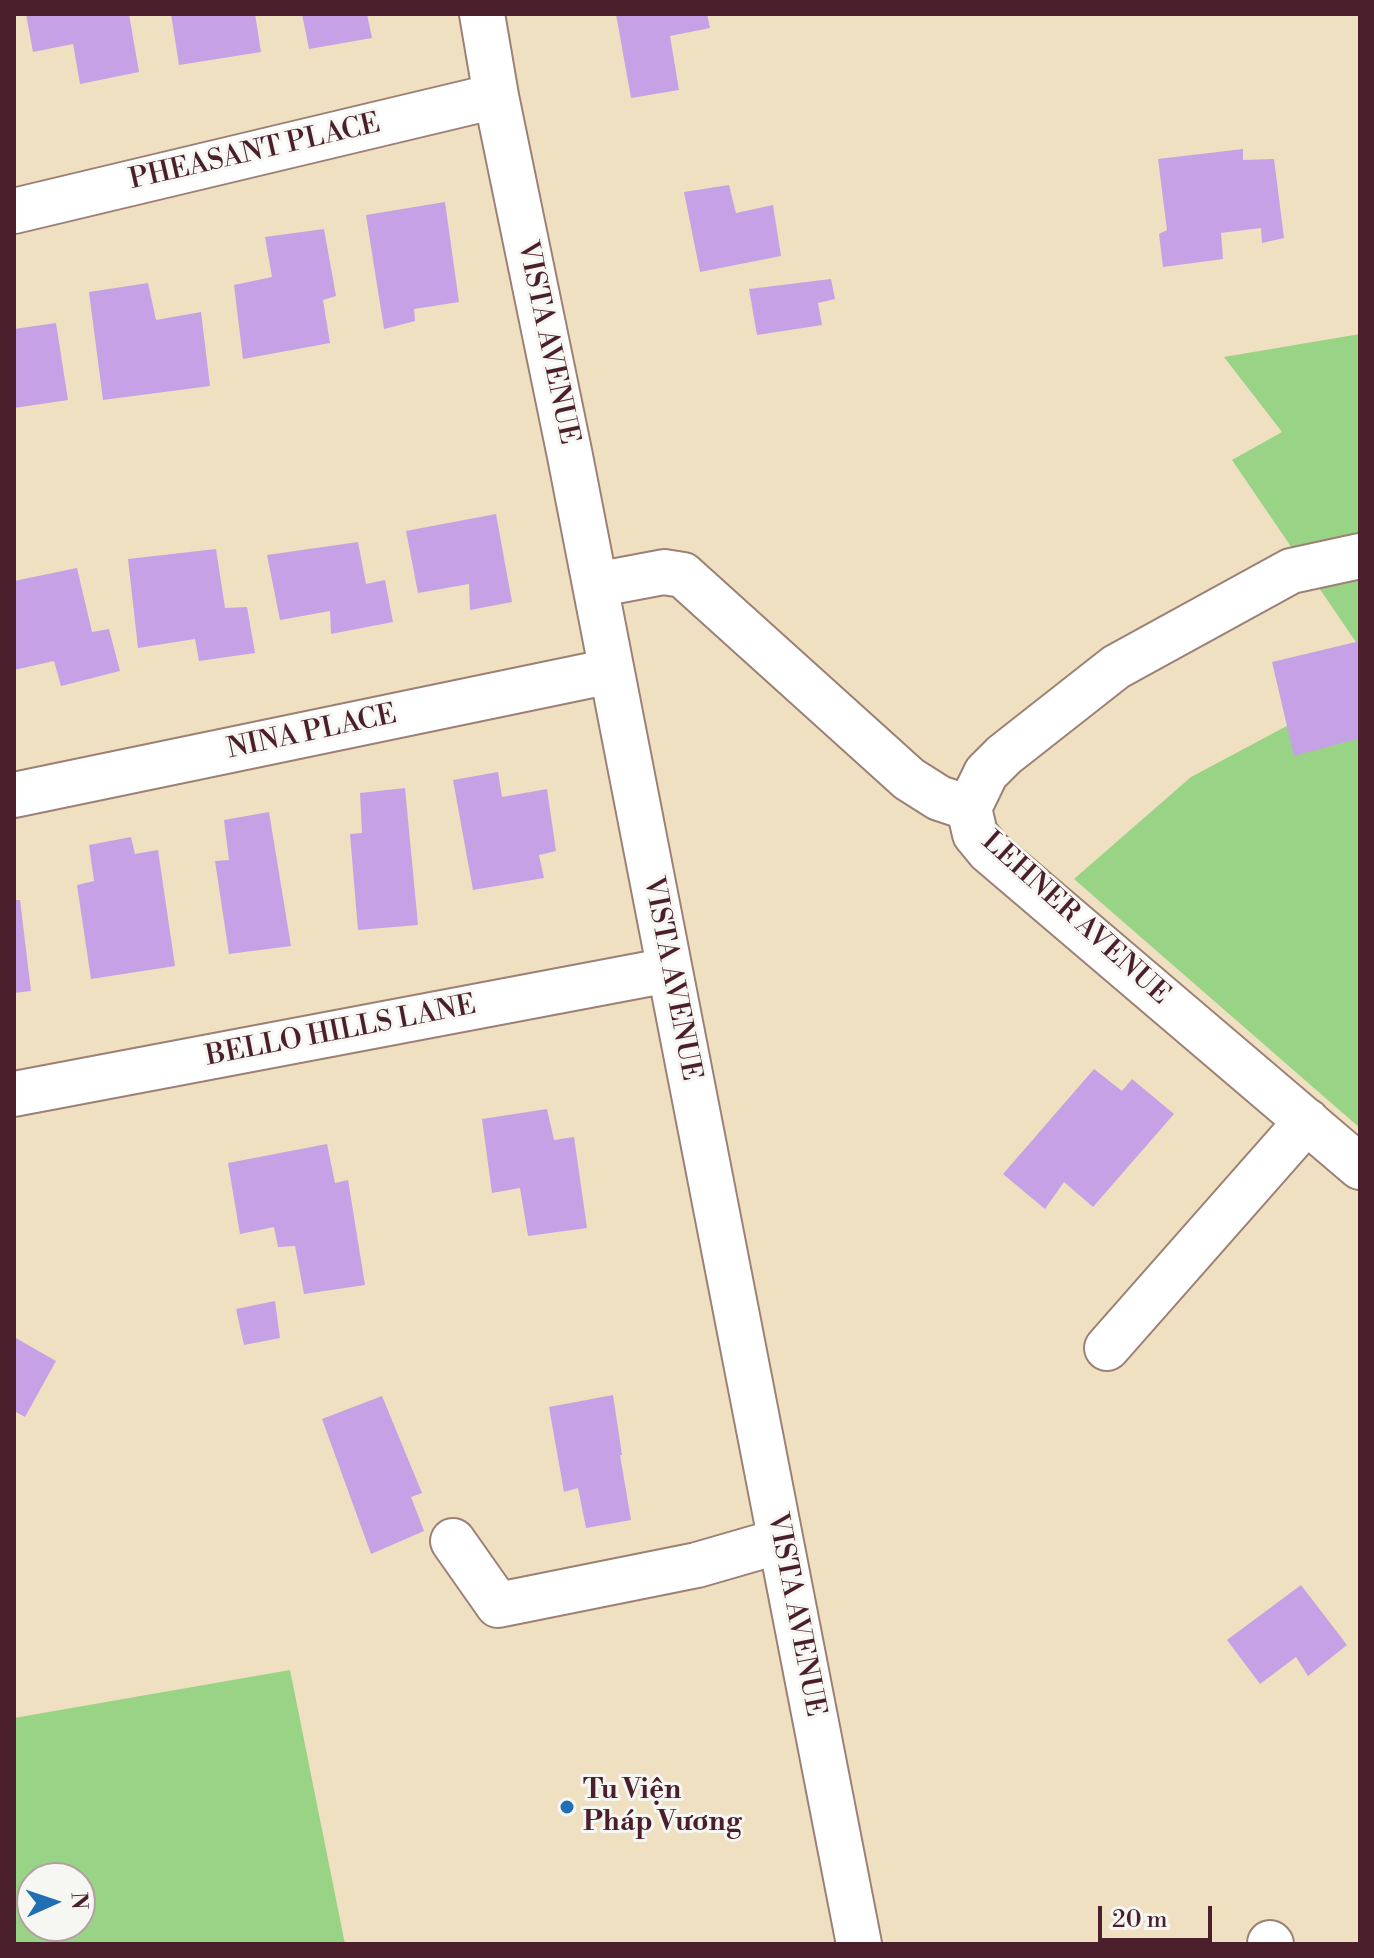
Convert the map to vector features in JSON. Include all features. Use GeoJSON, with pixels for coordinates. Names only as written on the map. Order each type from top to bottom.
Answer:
{"type":"FeatureCollection","features":[{"type":"Feature","properties":{"kind":"street","name":"VISTA AVENUE"},"geometry":{"type":"LineString","coordinates":[[482,14],[859,1944]]}},
{"type":"Feature","properties":{"kind":"street","name":"PHEASANT PLACE"},"geometry":{"type":"LineString","coordinates":[[14,211],[496,96]]}},
{"type":"Feature","properties":{"kind":"street"},"geometry":{"type":"LineString","coordinates":[[969,808],[986,773],[1004,755],[1116,667],[1291,571],[1360,556]]}},
{"type":"Feature","properties":{"kind":"street","name":"LEHNER AVENUE"},"geometry":{"type":"LineString","coordinates":[[595,585],[664,572],[683,575],[909,779],[939,798],[969,808],[975,834],[989,851],[1360,1167]]}},
{"type":"Feature","properties":{"kind":"street","name":"NINA PLACE"},"geometry":{"type":"LineString","coordinates":[[14,795],[611,671]]}},
{"type":"Feature","properties":{"kind":"street","name":"BELLO HILLS LANE"},"geometry":{"type":"LineString","coordinates":[[14,1094],[669,970]]}},
{"type":"Feature","properties":{"kind":"street"},"geometry":{"type":"LineString","coordinates":[[1107,1348],[1307,1121]]}},
{"type":"Feature","properties":{"kind":"street"},"geometry":{"type":"LineString","coordinates":[[453,1541],[498,1605],[697,1565],[780,1541]]}},
{"type":"Feature","properties":{"kind":"green space"},"geometry":{"type":"Polygon","coordinates":[[[1360,334],[1360,648],[1232,460],[1282,432],[1224,357],[1360,334]]]}},
{"type":"Feature","properties":{"kind":"green space"},"geometry":{"type":"Polygon","coordinates":[[[1360,687],[1360,1128],[1074,879],[1191,777],[1360,687]]]}},
{"type":"Feature","properties":{"kind":"green space"},"geometry":{"type":"Polygon","coordinates":[[[290,1670],[345,1944],[14,1944],[14,1718],[290,1670]]]}},
{"type":"Feature","properties":{"kind":"building"},"geometry":{"type":"Polygon","coordinates":[[[26,14],[129,14],[139,72],[80,84],[73,44],[33,52],[26,14]]]}},
{"type":"Feature","properties":{"kind":"building"},"geometry":{"type":"Polygon","coordinates":[[[171,14],[255,14],[261,52],[179,65],[171,14]]]}},
{"type":"Feature","properties":{"kind":"building"},"geometry":{"type":"Polygon","coordinates":[[[302,14],[367,14],[372,38],[309,49],[302,14]]]}},
{"type":"Feature","properties":{"kind":"building"},"geometry":{"type":"Polygon","coordinates":[[[616,14],[707,14],[710,28],[670,36],[679,90],[631,98],[616,14]]]}},
{"type":"Feature","properties":{"kind":"building"},"geometry":{"type":"Polygon","coordinates":[[[1243,149],[1243,160],[1274,159],[1284,238],[1262,243],[1261,228],[1221,233],[1223,259],[1163,267],[1159,234],[1167,230],[1158,159],[1243,149]]]}},
{"type":"Feature","properties":{"kind":"building"},"geometry":{"type":"Polygon","coordinates":[[[729,185],[736,213],[773,205],[781,256],[700,272],[684,192],[729,185]]]}},
{"type":"Feature","properties":{"kind":"building"},"geometry":{"type":"Polygon","coordinates":[[[445,202],[459,302],[414,309],[415,321],[384,329],[366,215],[445,202]]]}},
{"type":"Feature","properties":{"kind":"building"},"geometry":{"type":"Polygon","coordinates":[[[324,229],[336,296],[323,300],[330,343],[243,359],[234,285],[272,277],[265,237],[324,229]]]}},
{"type":"Feature","properties":{"kind":"building"},"geometry":{"type":"Polygon","coordinates":[[[831,279],[835,299],[818,303],[822,325],[757,335],[749,289],[831,279]]]}},
{"type":"Feature","properties":{"kind":"building"},"geometry":{"type":"Polygon","coordinates":[[[148,283],[156,320],[201,312],[210,386],[103,400],[89,292],[148,283]]]}},
{"type":"Feature","properties":{"kind":"building"},"geometry":{"type":"Polygon","coordinates":[[[56,323],[68,400],[14,408],[14,329],[56,323]]]}},
{"type":"Feature","properties":{"kind":"building"},"geometry":{"type":"Polygon","coordinates":[[[496,514],[512,602],[470,610],[469,584],[418,593],[406,531],[496,514]]]}},
{"type":"Feature","properties":{"kind":"building"},"geometry":{"type":"Polygon","coordinates":[[[358,542],[366,584],[385,580],[393,622],[331,634],[330,611],[280,620],[267,555],[358,542]]]}},
{"type":"Feature","properties":{"kind":"building"},"geometry":{"type":"Polygon","coordinates":[[[216,549],[225,608],[247,607],[255,653],[199,661],[195,639],[138,648],[128,559],[216,549]]]}},
{"type":"Feature","properties":{"kind":"building"},"geometry":{"type":"Polygon","coordinates":[[[77,568],[92,632],[109,629],[120,671],[61,686],[54,661],[14,670],[14,581],[77,568]]]}},
{"type":"Feature","properties":{"kind":"building"},"geometry":{"type":"Polygon","coordinates":[[[1360,641],[1360,738],[1294,756],[1272,662],[1360,641]]]}},
{"type":"Feature","properties":{"kind":"building"},"geometry":{"type":"Polygon","coordinates":[[[498,772],[502,797],[547,789],[556,851],[539,855],[544,878],[473,890],[453,780],[498,772]]]}},
{"type":"Feature","properties":{"kind":"building"},"geometry":{"type":"Polygon","coordinates":[[[405,788],[418,925],[358,930],[350,834],[362,833],[360,793],[405,788]]]}},
{"type":"Feature","properties":{"kind":"building"},"geometry":{"type":"Polygon","coordinates":[[[269,812],[291,946],[229,954],[215,861],[229,860],[224,820],[269,812]]]}},
{"type":"Feature","properties":{"kind":"building"},"geometry":{"type":"Polygon","coordinates":[[[131,837],[135,854],[158,850],[175,966],[91,979],[77,885],[94,881],[89,845],[131,837]]]}},
{"type":"Feature","properties":{"kind":"building"},"geometry":{"type":"Polygon","coordinates":[[[14,900],[20,900],[31,991],[14,993],[14,900]]]}},
{"type":"Feature","properties":{"kind":"building"},"geometry":{"type":"Polygon","coordinates":[[[1094,1069],[1122,1091],[1132,1079],[1174,1114],[1093,1207],[1064,1182],[1045,1209],[1003,1174],[1094,1069]]]}},
{"type":"Feature","properties":{"kind":"building"},"geometry":{"type":"Polygon","coordinates":[[[547,1109],[554,1140],[574,1137],[587,1228],[528,1236],[520,1188],[492,1193],[482,1119],[547,1109]]]}},
{"type":"Feature","properties":{"kind":"building"},"geometry":{"type":"Polygon","coordinates":[[[327,1144],[335,1183],[348,1180],[365,1285],[304,1294],[295,1246],[278,1247],[274,1227],[240,1234],[228,1163],[327,1144]]]}},
{"type":"Feature","properties":{"kind":"building"},"geometry":{"type":"Polygon","coordinates":[[[275,1301],[280,1338],[244,1345],[236,1309],[275,1301]]]}},
{"type":"Feature","properties":{"kind":"building"},"geometry":{"type":"Polygon","coordinates":[[[14,1337],[56,1361],[25,1417],[14,1411],[14,1337]]]}},
{"type":"Feature","properties":{"kind":"building"},"geometry":{"type":"Polygon","coordinates":[[[613,1395],[631,1520],[586,1528],[578,1488],[564,1492],[549,1407],[613,1395]]]}},
{"type":"Feature","properties":{"kind":"building"},"geometry":{"type":"Polygon","coordinates":[[[382,1396],[422,1493],[411,1497],[424,1531],[371,1554],[322,1419],[382,1396]]]}},
{"type":"Feature","properties":{"kind":"building"},"geometry":{"type":"Polygon","coordinates":[[[1301,1585],[1347,1645],[1308,1676],[1296,1657],[1260,1684],[1227,1640],[1301,1585]]]}},
{"type":"Feature","properties":{"kind":"place","name":"Tu Viện Pháp Vương"},"geometry":{"type":"Point","coordinates":[567,1807]}}]}
